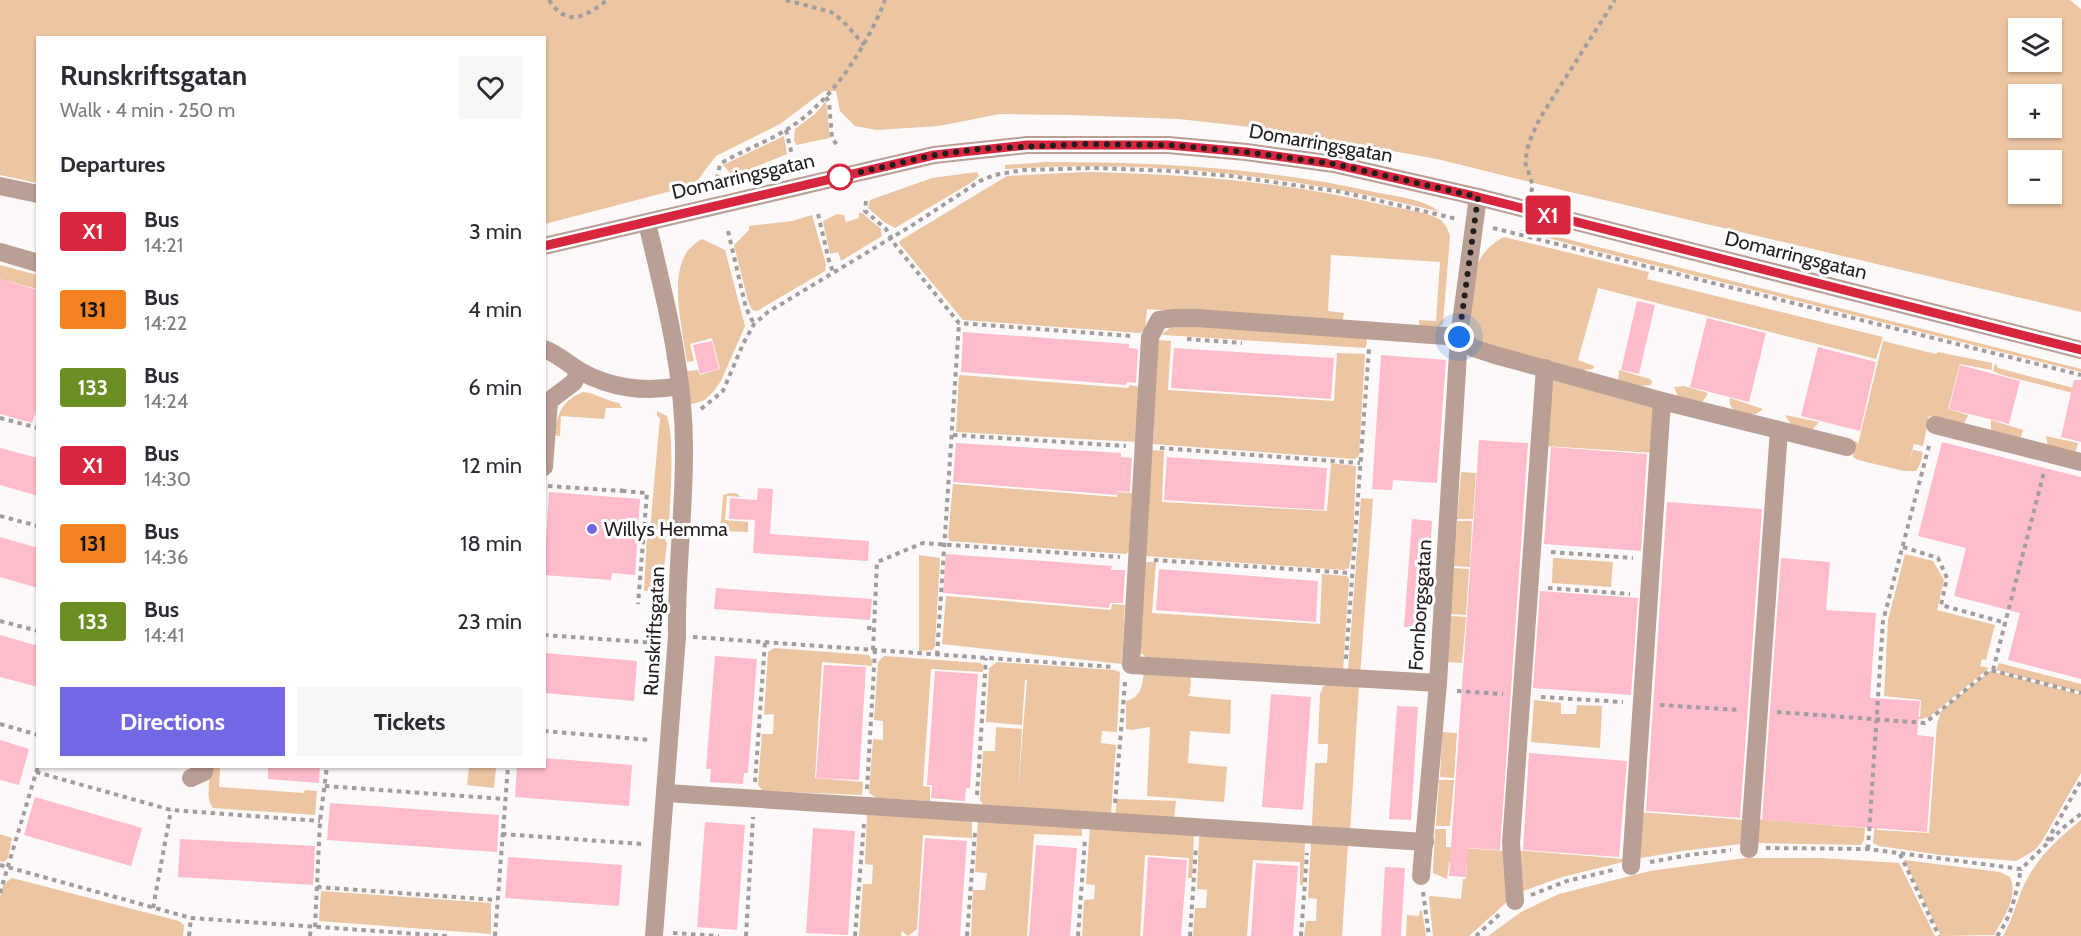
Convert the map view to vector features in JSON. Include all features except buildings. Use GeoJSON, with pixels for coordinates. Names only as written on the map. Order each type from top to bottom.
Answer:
{"type":"FeatureCollection","features":[{"type":"Feature","properties":{"kind":"street","name":"Domarringsgatan"},"geometry":{"type":"LineString","coordinates":[[546,246],[934,155],[1027,145],[1168,145],[1246,152],[1334,164],[1478,197],[2081,350]]}},
{"type":"Feature","properties":{"kind":"street"},"geometry":{"type":"LineString","coordinates":[[0,186],[36,194]]}},
{"type":"Feature","properties":{"kind":"street","name":"Fornborgsgatan"},"geometry":{"type":"LineString","coordinates":[[1421,876],[1437,686],[1459,337],[1478,197]]}},
{"type":"Feature","properties":{"kind":"street","name":"Runskriftsgatan"},"geometry":{"type":"LineString","coordinates":[[646,223],[670,316],[684,452],[677,640],[663,845],[654,934]]}},
{"type":"Feature","properties":{"kind":"street"},"geometry":{"type":"LineString","coordinates":[[0,252],[36,261]]}},
{"type":"Feature","properties":{"kind":"street"},"geometry":{"type":"LineString","coordinates":[[1437,686],[1345,678],[1129,667],[1150,337],[1159,320],[1174,318],[1459,337],[1473,348],[1662,401],[1847,447]]}},
{"type":"Feature","properties":{"kind":"street"},"geometry":{"type":"LineString","coordinates":[[546,350],[597,380],[632,389],[679,386]]}},
{"type":"Feature","properties":{"kind":"street"},"geometry":{"type":"LineString","coordinates":[[1515,901],[1511,843],[1545,368]]}},
{"type":"Feature","properties":{"kind":"street"},"geometry":{"type":"LineString","coordinates":[[546,432],[547,401],[574,382],[579,371]]}},
{"type":"Feature","properties":{"kind":"street"},"geometry":{"type":"LineString","coordinates":[[1631,866],[1662,401]]}},
{"type":"Feature","properties":{"kind":"street"},"geometry":{"type":"LineString","coordinates":[[1935,425],[2081,462]]}},
{"type":"Feature","properties":{"kind":"street"},"geometry":{"type":"LineString","coordinates":[[1749,849],[1779,430]]}},
{"type":"Feature","properties":{"kind":"street"},"geometry":{"type":"LineString","coordinates":[[666,793],[1425,842]]}},
{"type":"Feature","properties":{"kind":"path"},"geometry":{"type":"LineString","coordinates":[[549,0],[558,14],[574,18],[590,13],[607,0]]}},
{"type":"Feature","properties":{"kind":"path"},"geometry":{"type":"LineString","coordinates":[[786,0],[831,12],[843,21],[864,45]]}},
{"type":"Feature","properties":{"kind":"path"},"geometry":{"type":"LineString","coordinates":[[717,179],[720,164],[786,130],[826,97],[864,45],[885,0]]}},
{"type":"Feature","properties":{"kind":"path"},"geometry":{"type":"LineString","coordinates":[[1531,194],[1533,186],[1525,162],[1529,142],[1540,118],[1615,0]]}},
{"type":"Feature","properties":{"kind":"path"},"geometry":{"type":"LineString","coordinates":[[826,97],[830,102],[832,138],[837,145]]}},
{"type":"Feature","properties":{"kind":"path"},"geometry":{"type":"LineString","coordinates":[[786,130],[792,154]]}},
{"type":"Feature","properties":{"kind":"path"},"geometry":{"type":"LineString","coordinates":[[682,425],[695,424],[695,413],[723,391],[754,324],[768,312],[980,182],[994,175],[1023,170],[1094,168],[1172,171],[1295,184],[1402,204],[2081,375]]}},
{"type":"Feature","properties":{"kind":"path"},"geometry":{"type":"LineString","coordinates":[[866,201],[865,210],[886,229],[959,323],[937,655]]}},
{"type":"Feature","properties":{"kind":"path"},"geometry":{"type":"LineString","coordinates":[[818,214],[830,266],[834,273]]}},
{"type":"Feature","properties":{"kind":"path"},"geometry":{"type":"LineString","coordinates":[[728,231],[746,308],[754,324]]}},
{"type":"Feature","properties":{"kind":"path"},"geometry":{"type":"LineString","coordinates":[[959,323],[1150,337]]}},
{"type":"Feature","properties":{"kind":"path"},"geometry":{"type":"LineString","coordinates":[[1345,678],[1371,330]]}},
{"type":"Feature","properties":{"kind":"path"},"geometry":{"type":"LineString","coordinates":[[1184,339],[1254,344]]}},
{"type":"Feature","properties":{"kind":"path"},"geometry":{"type":"LineString","coordinates":[[0,418],[36,428]]}},
{"type":"Feature","properties":{"kind":"path"},"geometry":{"type":"LineString","coordinates":[[1868,849],[1883,621],[1935,425]]}},
{"type":"Feature","properties":{"kind":"path"},"geometry":{"type":"LineString","coordinates":[[1993,670],[2049,454]]}},
{"type":"Feature","properties":{"kind":"path"},"geometry":{"type":"LineString","coordinates":[[546,486],[624,489],[647,493],[638,604]]}},
{"type":"Feature","properties":{"kind":"path"},"geometry":{"type":"LineString","coordinates":[[0,516],[36,525]]}},
{"type":"Feature","properties":{"kind":"path"},"geometry":{"type":"LineString","coordinates":[[873,650],[874,571],[877,562],[923,543],[1352,573]]}},
{"type":"Feature","properties":{"kind":"path"},"geometry":{"type":"LineString","coordinates":[[1903,547],[1938,558],[1947,578],[1941,605],[2006,623]]}},
{"type":"Feature","properties":{"kind":"path"},"geometry":{"type":"LineString","coordinates":[[1532,551],[1651,559]]}},
{"type":"Feature","properties":{"kind":"path"},"geometry":{"type":"LineString","coordinates":[[1530,586],[1649,595]]}},
{"type":"Feature","properties":{"kind":"path"},"geometry":{"type":"LineString","coordinates":[[0,621],[36,630]]}},
{"type":"Feature","properties":{"kind":"path"},"geometry":{"type":"LineString","coordinates":[[867,628],[874,628]]}},
{"type":"Feature","properties":{"kind":"path"},"geometry":{"type":"LineString","coordinates":[[546,635],[873,650],[1129,667],[1113,822]]}},
{"type":"Feature","properties":{"kind":"path"},"geometry":{"type":"LineString","coordinates":[[1437,686],[1522,695],[1925,723],[1990,670],[2081,693]]}},
{"type":"Feature","properties":{"kind":"path"},"geometry":{"type":"LineString","coordinates":[[0,724],[36,734]]}},
{"type":"Feature","properties":{"kind":"path"},"geometry":{"type":"LineString","coordinates":[[546,731],[669,741]]}},
{"type":"Feature","properties":{"kind":"path"},"geometry":{"type":"LineString","coordinates":[[0,893],[37,768]]}},
{"type":"Feature","properties":{"kind":"path"},"geometry":{"type":"LineString","coordinates":[[310,936],[313,927],[320,821],[327,768]]}},
{"type":"Feature","properties":{"kind":"path"},"geometry":{"type":"LineString","coordinates":[[495,936],[508,768]]}},
{"type":"Feature","properties":{"kind":"path"},"geometry":{"type":"LineString","coordinates":[[36,772],[171,810],[320,821]]}},
{"type":"Feature","properties":{"kind":"path"},"geometry":{"type":"LineString","coordinates":[[2044,846],[2081,781]]}},
{"type":"Feature","properties":{"kind":"path"},"geometry":{"type":"LineString","coordinates":[[325,786],[506,799]]}},
{"type":"Feature","properties":{"kind":"path"},"geometry":{"type":"LineString","coordinates":[[153,908],[171,810]]}},
{"type":"Feature","properties":{"kind":"path"},"geometry":{"type":"LineString","coordinates":[[1997,936],[2014,903],[2021,869],[2064,827],[2081,814]]}},
{"type":"Feature","properties":{"kind":"path"},"geometry":{"type":"LineString","coordinates":[[1078,936],[1086,820]]}},
{"type":"Feature","properties":{"kind":"path"},"geometry":{"type":"LineString","coordinates":[[1190,936],[1197,827]]}},
{"type":"Feature","properties":{"kind":"path"},"geometry":{"type":"LineString","coordinates":[[502,834],[663,845]]}},
{"type":"Feature","properties":{"kind":"path"},"geometry":{"type":"LineString","coordinates":[[1301,936],[1308,835]]}},
{"type":"Feature","properties":{"kind":"path"},"geometry":{"type":"LineString","coordinates":[[1476,936],[1515,901],[1567,881],[1689,855],[1749,849],[1807,847],[1868,849],[2021,869]]}},
{"type":"Feature","properties":{"kind":"path"},"geometry":{"type":"LineString","coordinates":[[1899,853],[1940,936]]}},
{"type":"Feature","properties":{"kind":"path"},"geometry":{"type":"LineString","coordinates":[[0,866],[191,918],[447,936]]}},
{"type":"Feature","properties":{"kind":"path"},"geometry":{"type":"LineString","coordinates":[[1421,876],[1429,936]]}},
{"type":"Feature","properties":{"kind":"path"},"geometry":{"type":"LineString","coordinates":[[317,887],[498,900]]}},
{"type":"Feature","properties":{"kind":"path"},"geometry":{"type":"LineString","coordinates":[[189,936],[191,918]]}},
{"type":"Feature","properties":{"kind":"path"},"geometry":{"type":"LineString","coordinates":[[654,934],[720,936]]}},
{"type":"Feature","properties":{"kind":"shaded area"},"geometry":{"type":"Polygon","coordinates":[[[0,0],[2070,0],[2081,9],[2081,312],[1437,159],[1342,142],[1259,128],[1179,119],[1070,115],[1000,114],[939,126],[877,130],[855,126],[840,111],[836,91],[824,91],[780,124],[716,156],[694,185],[546,224],[546,36],[36,36],[36,183],[0,175],[0,0]]]}},
{"type":"Feature","properties":{"kind":"shaded area"},"geometry":{"type":"Polygon","coordinates":[[[826,101],[830,138],[796,145],[795,129],[815,114],[826,101]]]}},
{"type":"Feature","properties":{"kind":"shaded area"},"geometry":{"type":"Polygon","coordinates":[[[784,136],[787,154],[733,176],[723,165],[784,136]]]}},
{"type":"Feature","properties":{"kind":"shaded area"},"geometry":{"type":"Polygon","coordinates":[[[1046,162],[1172,165],[1255,172],[1338,184],[1403,197],[1419,201],[1440,212],[1332,189],[1224,173],[1115,166],[1005,169],[1005,165],[1046,162]]]}},
{"type":"Feature","properties":{"kind":"shaded area"},"geometry":{"type":"Polygon","coordinates":[[[977,172],[979,176],[972,182],[895,228],[868,208],[870,200],[932,178],[977,172]]]}},
{"type":"Feature","properties":{"kind":"shaded area"},"geometry":{"type":"Polygon","coordinates":[[[1086,172],[1198,177],[1273,185],[1347,197],[1418,212],[1439,219],[1444,223],[1450,236],[1443,324],[1437,327],[1419,327],[1419,320],[1436,321],[1440,262],[1331,255],[1328,311],[1344,313],[1342,323],[1147,309],[1145,329],[1140,333],[963,320],[899,243],[1007,176],[1086,172]]]}},
{"type":"Feature","properties":{"kind":"shaded area"},"geometry":{"type":"Polygon","coordinates":[[[859,213],[881,229],[882,236],[841,261],[838,252],[830,254],[823,221],[837,214],[844,215],[846,222],[859,218],[859,213]]]}},
{"type":"Feature","properties":{"kind":"shaded area"},"geometry":{"type":"Polygon","coordinates":[[[812,215],[826,264],[825,271],[757,311],[752,310],[734,245],[749,230],[749,226],[792,221],[812,215]]]}},
{"type":"Feature","properties":{"kind":"shaded area"},"geometry":{"type":"Polygon","coordinates":[[[1519,230],[1531,230],[2081,369],[2081,372],[1581,247],[1519,230]]]}},
{"type":"Feature","properties":{"kind":"shaded area"},"geometry":{"type":"Polygon","coordinates":[[[1504,237],[1649,272],[1647,279],[1883,337],[1876,359],[1598,288],[1578,360],[1594,368],[1572,369],[1555,365],[1475,340],[1470,332],[1472,291],[1477,266],[1491,245],[1504,237]]]}},
{"type":"Feature","properties":{"kind":"shaded area"},"geometry":{"type":"Polygon","coordinates":[[[702,239],[725,250],[745,326],[721,381],[705,400],[692,404],[690,403],[687,371],[698,370],[700,375],[720,369],[712,338],[690,344],[694,361],[687,362],[681,322],[678,279],[681,266],[688,250],[702,239]]]}},
{"type":"Feature","properties":{"kind":"shaded area"},"geometry":{"type":"Polygon","coordinates":[[[0,265],[36,275],[36,289],[0,279],[0,265]]]}},
{"type":"Feature","properties":{"kind":"shaded area"},"geometry":{"type":"Polygon","coordinates":[[[1175,324],[1366,337],[1367,344],[1365,348],[1162,334],[1175,324]]]}},
{"type":"Feature","properties":{"kind":"shaded area"},"geometry":{"type":"Polygon","coordinates":[[[1157,340],[1171,341],[1168,390],[1334,401],[1337,353],[1365,354],[1359,456],[1355,459],[1153,444],[1157,340]]]}},
{"type":"Feature","properties":{"kind":"shaded area"},"geometry":{"type":"Polygon","coordinates":[[[1883,341],[1936,354],[1938,352],[1992,363],[1992,370],[1960,364],[1948,409],[1968,415],[1963,424],[1929,416],[1923,446],[1914,444],[1909,462],[1913,450],[1923,452],[1916,471],[1904,471],[1853,457],[1854,442],[1858,444],[1883,341]]]}},
{"type":"Feature","properties":{"kind":"shaded area"},"geometry":{"type":"Polygon","coordinates":[[[1995,363],[1998,368],[2081,390],[2081,395],[2002,375],[1993,371],[1995,363]]]}},
{"type":"Feature","properties":{"kind":"shaded area"},"geometry":{"type":"Polygon","coordinates":[[[1619,370],[1650,379],[1651,385],[1640,386],[1618,381],[1619,370]]]}},
{"type":"Feature","properties":{"kind":"shaded area"},"geometry":{"type":"Polygon","coordinates":[[[959,375],[1140,387],[1136,442],[956,432],[959,375]]]}},
{"type":"Feature","properties":{"kind":"shaded area"},"geometry":{"type":"Polygon","coordinates":[[[1553,380],[1656,407],[1654,453],[1545,446],[1553,380]]]}},
{"type":"Feature","properties":{"kind":"shaded area"},"geometry":{"type":"Polygon","coordinates":[[[1684,386],[1708,393],[1703,401],[1699,402],[1678,396],[1674,387],[1684,386]]]}},
{"type":"Feature","properties":{"kind":"shaded area"},"geometry":{"type":"Polygon","coordinates":[[[583,392],[619,403],[622,408],[606,408],[604,419],[561,416],[560,436],[557,436],[555,433],[559,413],[570,399],[583,392]]]}},
{"type":"Feature","properties":{"kind":"shaded area"},"geometry":{"type":"Polygon","coordinates":[[[1730,398],[1763,409],[1756,414],[1737,412],[1731,407],[1730,398]]]}},
{"type":"Feature","properties":{"kind":"shaded area"},"geometry":{"type":"Polygon","coordinates":[[[657,411],[667,416],[671,439],[669,526],[664,530],[650,529],[660,418],[657,416],[657,411]]]}},
{"type":"Feature","properties":{"kind":"shaded area"},"geometry":{"type":"Polygon","coordinates":[[[1785,415],[1819,422],[1812,430],[1791,424],[1785,415]]]}},
{"type":"Feature","properties":{"kind":"shaded area"},"geometry":{"type":"Polygon","coordinates":[[[1991,420],[2023,430],[2020,439],[1991,431],[1991,420]]]}},
{"type":"Feature","properties":{"kind":"shaded area"},"geometry":{"type":"Polygon","coordinates":[[[2046,436],[2078,443],[2075,453],[2048,446],[2046,436]]]}},
{"type":"Feature","properties":{"kind":"shaded area"},"geometry":{"type":"Polygon","coordinates":[[[1150,450],[1164,451],[1162,502],[1327,511],[1331,463],[1356,466],[1353,544],[1349,568],[1343,570],[1145,556],[1150,450]]]}},
{"type":"Feature","properties":{"kind":"shaded area"},"geometry":{"type":"Polygon","coordinates":[[[1461,472],[1476,473],[1473,519],[1457,519],[1461,472]]]}},
{"type":"Feature","properties":{"kind":"shaded area"},"geometry":{"type":"Polygon","coordinates":[[[953,484],[1117,497],[1118,492],[1132,493],[1129,551],[1126,554],[950,541],[948,537],[953,484]]]}},
{"type":"Feature","properties":{"kind":"shaded area"},"geometry":{"type":"Polygon","coordinates":[[[736,493],[741,497],[727,496],[725,520],[748,522],[748,532],[720,531],[723,495],[736,493]]]}},
{"type":"Feature","properties":{"kind":"shaded area"},"geometry":{"type":"Polygon","coordinates":[[[1361,498],[1373,499],[1360,676],[1348,671],[1361,498]]]}},
{"type":"Feature","properties":{"kind":"shaded area"},"geometry":{"type":"Polygon","coordinates":[[[1457,521],[1472,521],[1470,567],[1454,566],[1457,521]]]}},
{"type":"Feature","properties":{"kind":"shaded area"},"geometry":{"type":"Polygon","coordinates":[[[647,536],[663,536],[667,543],[662,587],[651,591],[644,591],[647,536]]]}},
{"type":"Feature","properties":{"kind":"shaded area"},"geometry":{"type":"Polygon","coordinates":[[[1905,554],[1933,561],[1944,580],[1937,610],[1995,625],[1986,660],[1982,659],[1980,666],[1989,668],[1929,717],[1921,719],[1903,718],[1903,716],[1920,717],[1921,700],[1884,696],[1888,620],[1905,554]]]}},
{"type":"Feature","properties":{"kind":"shaded area"},"geometry":{"type":"Polygon","coordinates":[[[919,555],[940,558],[933,650],[919,651],[919,555]]]}},
{"type":"Feature","properties":{"kind":"shaded area"},"geometry":{"type":"Polygon","coordinates":[[[1553,558],[1613,562],[1611,587],[1552,583],[1553,558]]]}},
{"type":"Feature","properties":{"kind":"shaded area"},"geometry":{"type":"Polygon","coordinates":[[[1143,562],[1156,562],[1152,613],[1320,624],[1322,574],[1347,576],[1349,579],[1343,671],[1148,659],[1138,650],[1143,562]]]}},
{"type":"Feature","properties":{"kind":"shaded area"},"geometry":{"type":"Polygon","coordinates":[[[1454,568],[1469,569],[1466,615],[1450,614],[1454,568]]]}},
{"type":"Feature","properties":{"kind":"shaded area"},"geometry":{"type":"Polygon","coordinates":[[[946,596],[1111,610],[1112,604],[1125,605],[1122,664],[942,644],[946,596]]]}},
{"type":"Feature","properties":{"kind":"shaded area"},"geometry":{"type":"Polygon","coordinates":[[[1450,616],[1466,617],[1462,663],[1447,662],[1450,616]]]}},
{"type":"Feature","properties":{"kind":"shaded area"},"geometry":{"type":"Polygon","coordinates":[[[774,648],[869,655],[872,660],[872,666],[822,662],[815,778],[863,782],[862,795],[763,791],[758,785],[762,734],[773,734],[774,714],[764,715],[768,652],[774,648]]]}},
{"type":"Feature","properties":{"kind":"shaded area"},"geometry":{"type":"Polygon","coordinates":[[[884,656],[983,665],[983,672],[931,669],[923,786],[930,787],[930,801],[876,798],[869,793],[873,739],[883,740],[883,721],[874,720],[878,662],[884,656]]]}},
{"type":"Feature","properties":{"kind":"shaded area"},"geometry":{"type":"Polygon","coordinates":[[[997,662],[1120,672],[1117,732],[1102,731],[1101,743],[1116,745],[1111,814],[984,806],[980,800],[983,751],[995,751],[996,727],[1022,729],[1018,792],[1027,680],[1025,680],[1022,725],[986,722],[989,668],[997,662]]]}},
{"type":"Feature","properties":{"kind":"shaded area"},"geometry":{"type":"Polygon","coordinates":[[[1999,663],[2081,684],[2081,692],[1996,670],[1999,663]]]}},
{"type":"Feature","properties":{"kind":"shaded area"},"geometry":{"type":"Polygon","coordinates":[[[1990,671],[2081,695],[2081,773],[2042,841],[2035,850],[2016,861],[1941,855],[1879,846],[1873,843],[1876,814],[1878,814],[1877,830],[1929,833],[1937,724],[1941,711],[1990,671]]]}},
{"type":"Feature","properties":{"kind":"shaded area"},"geometry":{"type":"Polygon","coordinates":[[[1144,672],[1191,675],[1188,696],[1231,700],[1230,734],[1190,731],[1188,763],[1227,767],[1224,802],[1147,796],[1150,727],[1126,729],[1126,701],[1135,697],[1140,691],[1144,672]]]}},
{"type":"Feature","properties":{"kind":"shaded area"},"geometry":{"type":"Polygon","coordinates":[[[1326,685],[1359,685],[1350,832],[1315,829],[1312,825],[1315,763],[1327,763],[1328,744],[1318,744],[1320,694],[1326,685]]]}},
{"type":"Feature","properties":{"kind":"shaded area"},"geometry":{"type":"Polygon","coordinates":[[[1534,700],[1561,703],[1561,714],[1576,714],[1577,705],[1602,706],[1600,748],[1531,742],[1534,700]]]}},
{"type":"Feature","properties":{"kind":"shaded area"},"geometry":{"type":"Polygon","coordinates":[[[1442,732],[1457,733],[1454,778],[1440,777],[1442,732]]]}},
{"type":"Feature","properties":{"kind":"shaded area"},"geometry":{"type":"Polygon","coordinates":[[[211,768],[220,768],[219,787],[304,793],[305,790],[317,791],[315,815],[213,808],[209,783],[211,768]]]}},
{"type":"Feature","properties":{"kind":"shaded area"},"geometry":{"type":"Polygon","coordinates":[[[469,768],[496,768],[494,788],[467,785],[469,768]]]}},
{"type":"Feature","properties":{"kind":"shaded area"},"geometry":{"type":"Polygon","coordinates":[[[1439,780],[1454,780],[1450,826],[1436,826],[1439,780]]]}},
{"type":"Feature","properties":{"kind":"shaded area"},"geometry":{"type":"Polygon","coordinates":[[[1117,799],[1176,801],[1174,818],[1115,816],[1117,799]]]}},
{"type":"Feature","properties":{"kind":"shaded area"},"geometry":{"type":"Polygon","coordinates":[[[1637,812],[1747,820],[1741,844],[1641,858],[1637,857],[1637,812]]]}},
{"type":"Feature","properties":{"kind":"shaded area"},"geometry":{"type":"Polygon","coordinates":[[[867,815],[972,819],[972,838],[923,835],[917,929],[908,936],[902,931],[901,936],[859,936],[863,884],[872,884],[873,865],[865,864],[867,815]]]}},
{"type":"Feature","properties":{"kind":"shaded area"},"geometry":{"type":"Polygon","coordinates":[[[1755,819],[1865,828],[1864,840],[1861,845],[1758,843],[1755,819]]]}},
{"type":"Feature","properties":{"kind":"shaded area"},"geometry":{"type":"Polygon","coordinates":[[[2081,820],[2081,936],[2003,936],[2032,870],[2051,847],[2081,820]]]}},
{"type":"Feature","properties":{"kind":"shaded area"},"geometry":{"type":"Polygon","coordinates":[[[978,821],[1082,825],[1082,836],[1034,834],[1027,936],[971,936],[973,890],[985,890],[987,873],[975,872],[978,821]]]}},
{"type":"Feature","properties":{"kind":"shaded area"},"geometry":{"type":"Polygon","coordinates":[[[1090,826],[1194,834],[1192,878],[1188,878],[1189,858],[1145,855],[1140,936],[1082,936],[1084,900],[1094,899],[1095,885],[1086,884],[1090,826]]]}},
{"type":"Feature","properties":{"kind":"shaded area"},"geometry":{"type":"Polygon","coordinates":[[[1435,829],[1446,829],[1446,847],[1506,851],[1508,901],[1469,936],[1433,936],[1429,897],[1461,899],[1467,864],[1449,862],[1447,879],[1433,873],[1435,829]]]}},
{"type":"Feature","properties":{"kind":"shaded area"},"geometry":{"type":"Polygon","coordinates":[[[0,834],[12,838],[8,858],[4,862],[0,861],[0,834]]]}},
{"type":"Feature","properties":{"kind":"shaded area"},"geometry":{"type":"Polygon","coordinates":[[[1202,834],[1305,843],[1303,885],[1300,885],[1300,862],[1253,860],[1247,936],[1193,936],[1195,908],[1206,908],[1207,890],[1197,889],[1199,838],[1202,834]]]}},
{"type":"Feature","properties":{"kind":"shaded area"},"geometry":{"type":"Polygon","coordinates":[[[1311,842],[1348,844],[1342,936],[1304,936],[1306,921],[1316,921],[1317,899],[1308,898],[1311,842]]]}},
{"type":"Feature","properties":{"kind":"shaded area"},"geometry":{"type":"Polygon","coordinates":[[[1515,850],[1624,859],[1623,862],[1562,877],[1523,891],[1515,850]]]}},
{"type":"Feature","properties":{"kind":"shaded area"},"geometry":{"type":"Polygon","coordinates":[[[1745,858],[1822,858],[1899,863],[1935,936],[1488,936],[1521,912],[1559,894],[1650,871],[1745,858]]]}},
{"type":"Feature","properties":{"kind":"shaded area"},"geometry":{"type":"Polygon","coordinates":[[[1904,860],[2000,872],[2010,877],[2013,892],[2011,900],[1994,935],[1941,936],[1904,860]]]}},
{"type":"Feature","properties":{"kind":"shaded area"},"geometry":{"type":"Polygon","coordinates":[[[12,878],[179,921],[184,925],[183,936],[0,936],[0,897],[3,885],[12,878]]]}},
{"type":"Feature","properties":{"kind":"shaded area"},"geometry":{"type":"Polygon","coordinates":[[[321,891],[491,903],[491,934],[319,921],[321,891]]]}},
{"type":"Feature","properties":{"kind":"shaded area"},"geometry":{"type":"Polygon","coordinates":[[[1420,910],[1426,936],[1406,936],[1407,915],[1419,916],[1420,910]]]}},
{"type":"Feature","properties":{"kind":"bus line","name":"X1"},"geometry":{"type":"LineString","coordinates":[[546,246],[934,155],[1027,145],[1168,145],[1246,152],[1334,164],[1478,197],[2081,350]]}},
{"type":"Feature","properties":{"kind":"place","name":"Willys Hemma"},"geometry":{"type":"Point","coordinates":[592,529]}},
{"type":"Feature","properties":{"kind":"route"},"geometry":{"type":"LineString","coordinates":[[840,177],[934,155],[980,149],[1027,145],[1168,145],[1246,152],[1334,164],[1478,197],[1459,337]]}}]}
